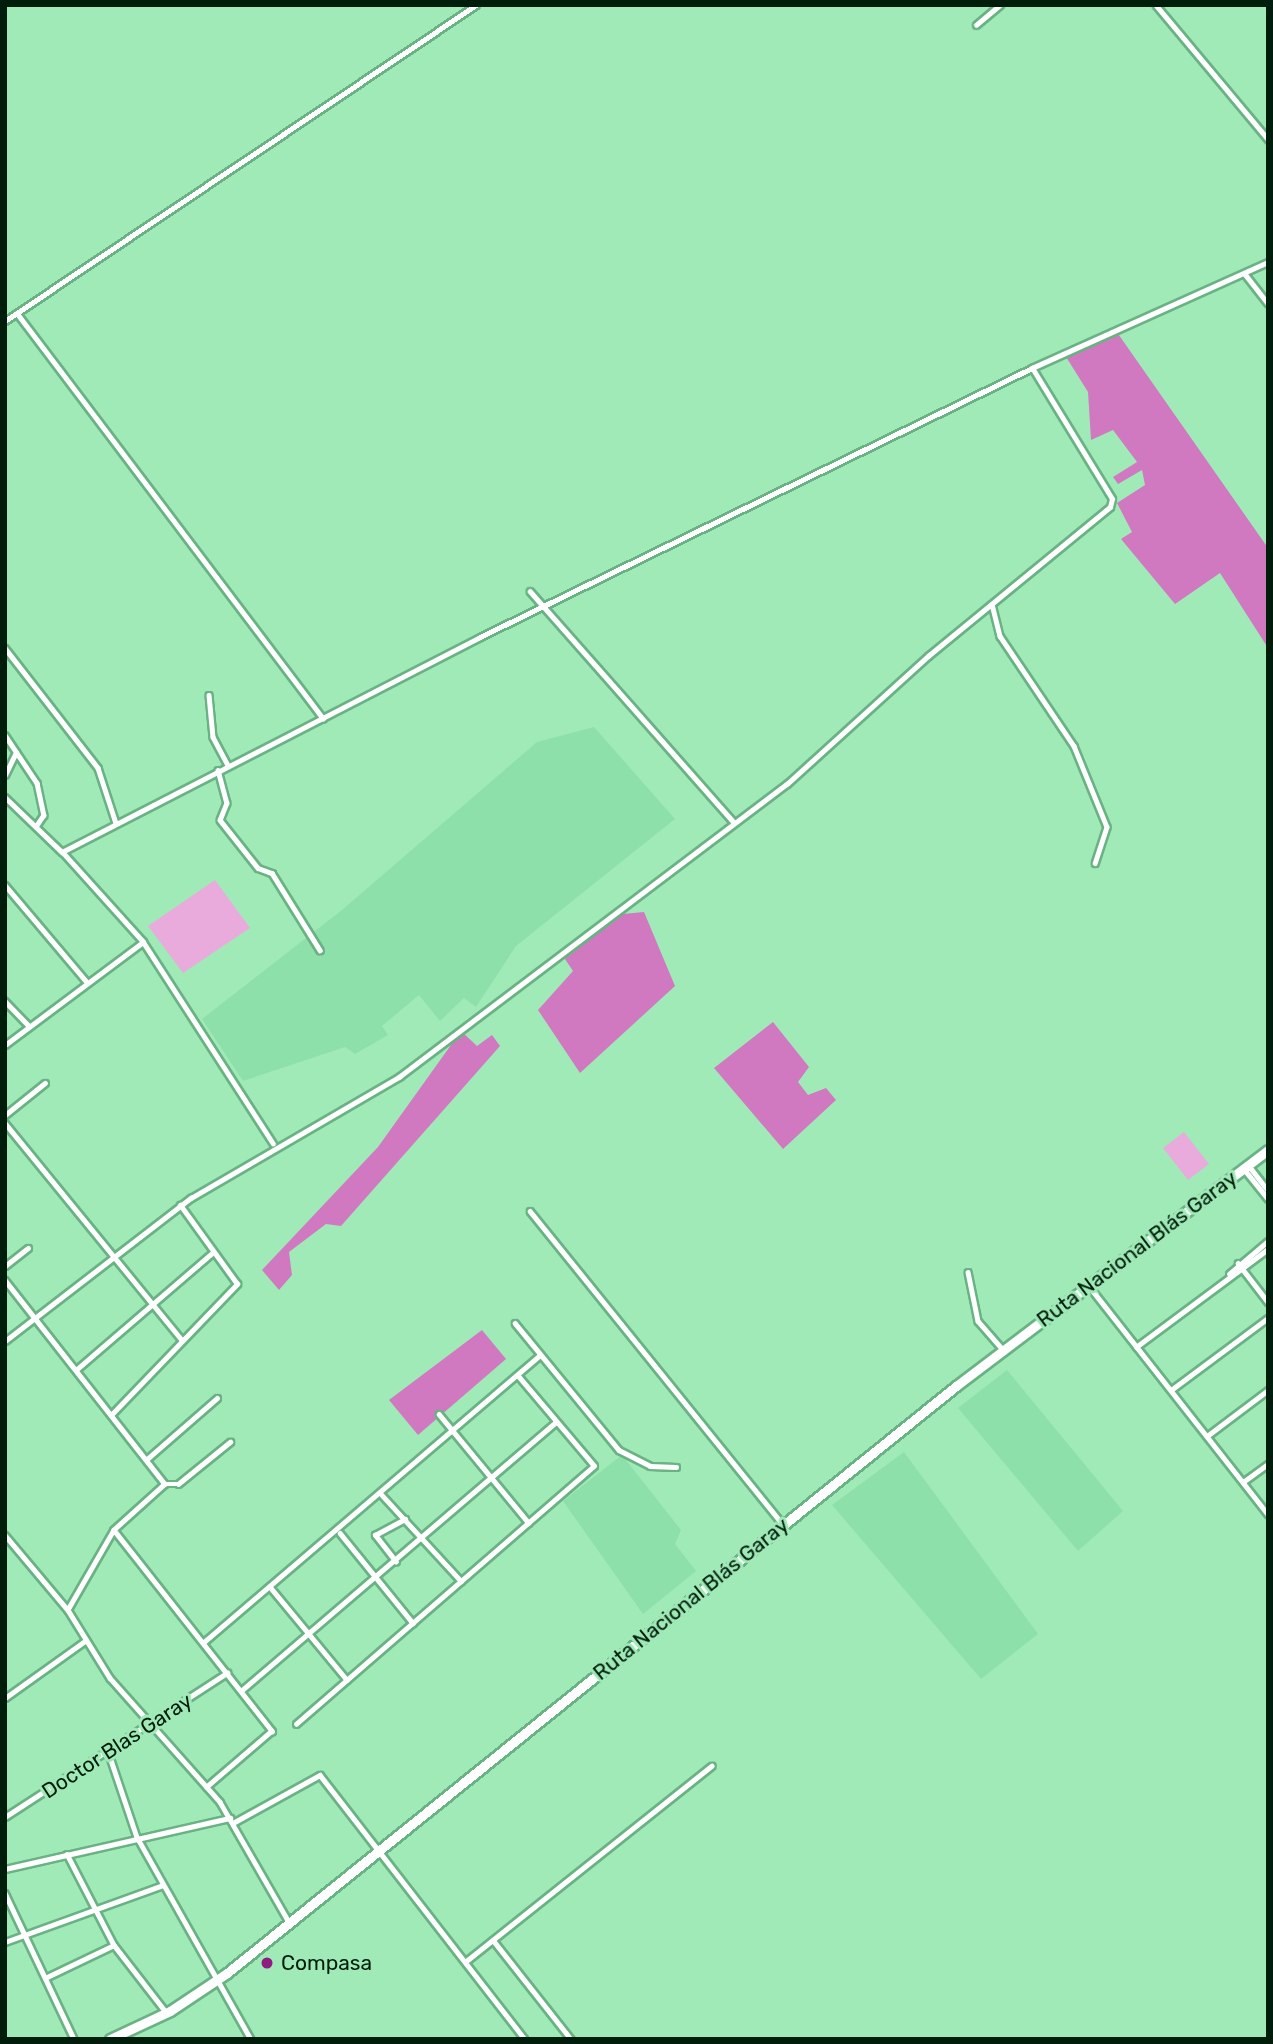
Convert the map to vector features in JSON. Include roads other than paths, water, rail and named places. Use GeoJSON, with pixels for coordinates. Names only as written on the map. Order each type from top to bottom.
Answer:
{"type":"FeatureCollection","features":[{"type":"Feature","properties":{"kind":"highway","name":"Ruta Nacional Blás Garay"},"geometry":{"type":"LineString","coordinates":[[110,2039],[167,2013],[214,1981],[1003,1350],[1268,1150]]}},
{"type":"Feature","properties":{"kind":"street"},"geometry":{"type":"LineString","coordinates":[[5,321],[476,5]]}},
{"type":"Feature","properties":{"kind":"street"},"geometry":{"type":"LineString","coordinates":[[976,25],[1000,5]]}},
{"type":"Feature","properties":{"kind":"street"},"geometry":{"type":"LineString","coordinates":[[1156,5],[1268,139]]}},
{"type":"Feature","properties":{"kind":"street"},"geometry":{"type":"LineString","coordinates":[[62,852],[228,765],[1032,368],[1268,262]]}},
{"type":"Feature","properties":{"kind":"street"},"geometry":{"type":"LineString","coordinates":[[1245,274],[1268,303]]}},
{"type":"Feature","properties":{"kind":"street"},"geometry":{"type":"LineString","coordinates":[[17,313],[323,718]]}},
{"type":"Feature","properties":{"kind":"street"},"geometry":{"type":"LineString","coordinates":[[5,1342],[111,1255],[180,1205],[273,1144],[398,1077],[787,784],[1112,503],[1032,368]]}},
{"type":"Feature","properties":{"kind":"street"},"geometry":{"type":"LineString","coordinates":[[530,591],[734,822]]}},
{"type":"Feature","properties":{"kind":"street"},"geometry":{"type":"LineString","coordinates":[[992,604],[1000,636],[1074,746],[1107,827],[1095,863]]}},
{"type":"Feature","properties":{"kind":"street"},"geometry":{"type":"LineString","coordinates":[[5,648],[98,768],[116,823]]}},
{"type":"Feature","properties":{"kind":"street"},"geometry":{"type":"LineString","coordinates":[[209,695],[213,737],[228,765]]}},
{"type":"Feature","properties":{"kind":"street"},"geometry":{"type":"LineString","coordinates":[[5,735],[37,783],[44,816],[36,827]]}},
{"type":"Feature","properties":{"kind":"street"},"geometry":{"type":"LineString","coordinates":[[5,775],[16,752]]}},
{"type":"Feature","properties":{"kind":"street"},"geometry":{"type":"LineString","coordinates":[[218,770],[227,803],[220,820],[258,869],[272,873],[320,950]]}},
{"type":"Feature","properties":{"kind":"street"},"geometry":{"type":"LineString","coordinates":[[5,797],[62,852],[143,942],[273,1144]]}},
{"type":"Feature","properties":{"kind":"street"},"geometry":{"type":"LineString","coordinates":[[5,885],[87,982]]}},
{"type":"Feature","properties":{"kind":"street"},"geometry":{"type":"LineString","coordinates":[[5,1045],[143,942]]}},
{"type":"Feature","properties":{"kind":"street"},"geometry":{"type":"LineString","coordinates":[[5,1001],[29,1026]]}},
{"type":"Feature","properties":{"kind":"street"},"geometry":{"type":"LineString","coordinates":[[5,1115],[45,1083]]}},
{"type":"Feature","properties":{"kind":"street"},"geometry":{"type":"LineString","coordinates":[[5,1123],[183,1340]]}},
{"type":"Feature","properties":{"kind":"street"},"geometry":{"type":"LineString","coordinates":[[1246,1167],[1268,1190]]}},
{"type":"Feature","properties":{"kind":"street"},"geometry":{"type":"LineString","coordinates":[[1246,1167],[1268,1199]]}},
{"type":"Feature","properties":{"kind":"street"},"geometry":{"type":"LineString","coordinates":[[111,1415],[237,1284],[211,1254],[180,1205]]}},
{"type":"Feature","properties":{"kind":"street"},"geometry":{"type":"LineString","coordinates":[[530,1211],[783,1524]]}},
{"type":"Feature","properties":{"kind":"street"},"geometry":{"type":"LineString","coordinates":[[1226,1278],[1238,1263],[1268,1241]]}},
{"type":"Feature","properties":{"kind":"street"},"geometry":{"type":"LineString","coordinates":[[5,1266],[28,1248]]}},
{"type":"Feature","properties":{"kind":"street"},"geometry":{"type":"LineString","coordinates":[[1136,1346],[1268,1250]]}},
{"type":"Feature","properties":{"kind":"street"},"geometry":{"type":"LineString","coordinates":[[76,1370],[150,1302],[211,1254]]}},
{"type":"Feature","properties":{"kind":"street"},"geometry":{"type":"LineString","coordinates":[[1238,1263],[1268,1302]]}},
{"type":"Feature","properties":{"kind":"street"},"geometry":{"type":"LineString","coordinates":[[968,1272],[978,1321],[1003,1350]]}},
{"type":"Feature","properties":{"kind":"street"},"geometry":{"type":"LineString","coordinates":[[5,1280],[165,1484]]}},
{"type":"Feature","properties":{"kind":"street"},"geometry":{"type":"LineString","coordinates":[[1088,1285],[1268,1514]]}},
{"type":"Feature","properties":{"kind":"street"},"geometry":{"type":"LineString","coordinates":[[1171,1390],[1268,1318]]}},
{"type":"Feature","properties":{"kind":"street"},"geometry":{"type":"LineString","coordinates":[[515,1323],[619,1450],[650,1466],[676,1467]]}},
{"type":"Feature","properties":{"kind":"street"},"geometry":{"type":"LineString","coordinates":[[204,1642],[340,1533],[540,1355]]}},
{"type":"Feature","properties":{"kind":"street"},"geometry":{"type":"LineString","coordinates":[[296,1724],[594,1466],[518,1376]]}},
{"type":"Feature","properties":{"kind":"street"},"geometry":{"type":"LineString","coordinates":[[1207,1436],[1268,1390]]}},
{"type":"Feature","properties":{"kind":"street"},"geometry":{"type":"LineString","coordinates":[[146,1460],[217,1398]]}},
{"type":"Feature","properties":{"kind":"street"},"geometry":{"type":"LineString","coordinates":[[439,1414],[530,1523]]}},
{"type":"Feature","properties":{"kind":"street"},"geometry":{"type":"LineString","coordinates":[[241,1691],[396,1562],[556,1422]]}},
{"type":"Feature","properties":{"kind":"street"},"geometry":{"type":"LineString","coordinates":[[68,1610],[114,1530],[165,1484],[178,1484],[230,1442]]}},
{"type":"Feature","properties":{"kind":"street"},"geometry":{"type":"LineString","coordinates":[[1243,1482],[1268,1464]]}},
{"type":"Feature","properties":{"kind":"street"},"geometry":{"type":"LineString","coordinates":[[382,1495],[425,1536],[461,1581]]}},
{"type":"Feature","properties":{"kind":"street"},"geometry":{"type":"LineString","coordinates":[[396,1562],[375,1535],[405,1519]]}},
{"type":"Feature","properties":{"kind":"street"},"geometry":{"type":"LineString","coordinates":[[114,1530],[272,1731],[207,1787]]}},
{"type":"Feature","properties":{"kind":"street"},"geometry":{"type":"LineString","coordinates":[[340,1533],[413,1623]]}},
{"type":"Feature","properties":{"kind":"street"},"geometry":{"type":"LineString","coordinates":[[5,1535],[68,1610],[85,1641],[151,1726],[207,1787],[231,1820],[289,1922]]}},
{"type":"Feature","properties":{"kind":"street"},"geometry":{"type":"LineString","coordinates":[[271,1588],[347,1680]]}},
{"type":"Feature","properties":{"kind":"street"},"geometry":{"type":"LineString","coordinates":[[5,1698],[85,1641]]}},
{"type":"Feature","properties":{"kind":"street","name":"Doctor Blas Garay"},"geometry":{"type":"LineString","coordinates":[[5,1817],[109,1754],[227,1673]]}},
{"type":"Feature","properties":{"kind":"street"},"geometry":{"type":"LineString","coordinates":[[109,1754],[137,1838],[214,1981],[251,2039]]}},
{"type":"Feature","properties":{"kind":"street"},"geometry":{"type":"LineString","coordinates":[[465,1962],[712,1766]]}},
{"type":"Feature","properties":{"kind":"street"},"geometry":{"type":"LineString","coordinates":[[5,1869],[137,1838],[231,1820],[320,1775],[525,2039]]}},
{"type":"Feature","properties":{"kind":"street"},"geometry":{"type":"LineString","coordinates":[[67,1854],[114,1945],[167,2013]]}},
{"type":"Feature","properties":{"kind":"street"},"geometry":{"type":"LineString","coordinates":[[5,1942],[163,1885]]}},
{"type":"Feature","properties":{"kind":"street"},"geometry":{"type":"LineString","coordinates":[[5,1893],[74,2039]]}},
{"type":"Feature","properties":{"kind":"street"},"geometry":{"type":"LineString","coordinates":[[493,1940],[571,2039]]}},
{"type":"Feature","properties":{"kind":"street"},"geometry":{"type":"LineString","coordinates":[[45,1978],[114,1945]]}},
{"type":"Feature","properties":{"kind":"place","name":"Compasa"},"geometry":{"type":"Point","coordinates":[267,1963]}}]}
